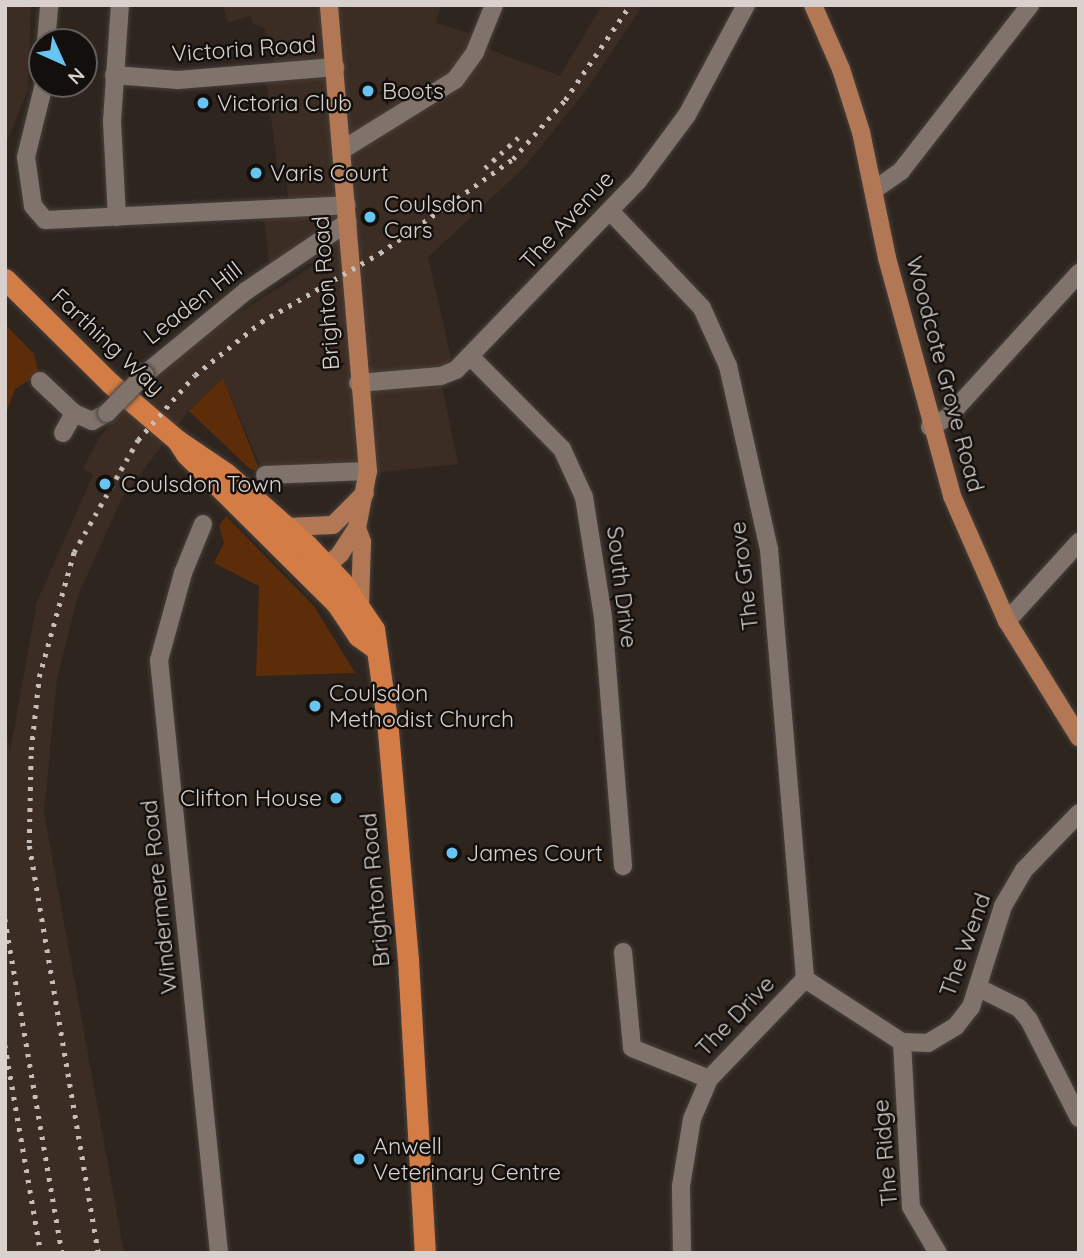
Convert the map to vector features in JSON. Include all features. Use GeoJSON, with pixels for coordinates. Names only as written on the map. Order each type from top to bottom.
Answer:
{"type":"FeatureCollection","features":[{"type":"Feature","properties":{"kind":"highway","name":"Farthing Way"},"geometry":{"type":"LineString","coordinates":[[5,279],[110,383],[177,440],[218,467],[287,527],[320,573],[358,636],[375,648]]}},
{"type":"Feature","properties":{"kind":"highway","name":"Farthing Way"},"geometry":{"type":"LineString","coordinates":[[177,440],[186,454],[320,573]]}},
{"type":"Feature","properties":{"kind":"highway"},"geometry":{"type":"LineString","coordinates":[[320,573],[360,605]]}},
{"type":"Feature","properties":{"kind":"highway","name":"Brighton Road"},"geometry":{"type":"LineString","coordinates":[[360,605],[374,629],[387,720],[408,960],[425,1253]]}},
{"type":"Feature","properties":{"kind":"main road","name":"Brighton Road"},"geometry":{"type":"LineString","coordinates":[[320,573],[357,528],[368,471],[358,383],[329,5]]}},
{"type":"Feature","properties":{"kind":"main road","name":"Woodcote Grove Road"},"geometry":{"type":"LineString","coordinates":[[813,5],[841,69],[874,190],[930,426],[970,541],[1007,621],[1079,737]]}},
{"type":"Feature","properties":{"kind":"main road"},"geometry":{"type":"LineString","coordinates":[[287,527],[332,525],[365,493]]}},
{"type":"Feature","properties":{"kind":"main road","name":"Brighton Road"},"geometry":{"type":"LineString","coordinates":[[357,528],[362,542],[360,605]]}},
{"type":"Feature","properties":{"kind":"street"},"geometry":{"type":"LineString","coordinates":[[47,28],[49,5]]}},
{"type":"Feature","properties":{"kind":"street"},"geometry":{"type":"LineString","coordinates":[[117,217],[114,75],[120,5]]}},
{"type":"Feature","properties":{"kind":"street"},"geometry":{"type":"LineString","coordinates":[[342,150],[455,80],[472,58],[494,5]]}},
{"type":"Feature","properties":{"kind":"street","name":"The Avenue"},"geometry":{"type":"LineString","coordinates":[[358,383],[450,375],[470,356],[611,212],[687,115],[746,5]]}},
{"type":"Feature","properties":{"kind":"street"},"geometry":{"type":"LineString","coordinates":[[874,190],[901,171],[1030,5]]}},
{"type":"Feature","properties":{"kind":"street","name":"Victoria Road"},"geometry":{"type":"LineString","coordinates":[[114,75],[177,80],[335,67]]}},
{"type":"Feature","properties":{"kind":"street"},"geometry":{"type":"LineString","coordinates":[[41,98],[26,157],[33,206],[40,217],[52,221],[117,217],[347,213]]}},
{"type":"Feature","properties":{"kind":"street","name":"The Grove"},"geometry":{"type":"LineString","coordinates":[[611,212],[702,308],[731,378],[769,549],[805,979]]}},
{"type":"Feature","properties":{"kind":"street","name":"Leaden Hill"},"geometry":{"type":"LineString","coordinates":[[74,413],[92,421],[107,414],[145,374],[347,213]]}},
{"type":"Feature","properties":{"kind":"street"},"geometry":{"type":"LineString","coordinates":[[930,426],[948,418],[1079,273]]}},
{"type":"Feature","properties":{"kind":"street","name":"South Drive"},"geometry":{"type":"LineString","coordinates":[[470,356],[562,449],[584,497],[603,617],[623,866]]}},
{"type":"Feature","properties":{"kind":"street"},"geometry":{"type":"LineString","coordinates":[[40,381],[74,413],[63,433]]}},
{"type":"Feature","properties":{"kind":"street"},"geometry":{"type":"LineString","coordinates":[[265,475],[368,471]]}},
{"type":"Feature","properties":{"kind":"street","name":"Windermere Road"},"geometry":{"type":"LineString","coordinates":[[203,524],[202,545],[183,573],[159,660],[219,1253]]}},
{"type":"Feature","properties":{"kind":"street"},"geometry":{"type":"LineString","coordinates":[[1007,621],[1079,542]]}},
{"type":"Feature","properties":{"kind":"street","name":"The Wend"},"geometry":{"type":"LineString","coordinates":[[902,1042],[928,1043],[956,1026],[979,988],[1003,906],[1024,870],[1079,813]]}},
{"type":"Feature","properties":{"kind":"street"},"geometry":{"type":"LineString","coordinates":[[623,952],[632,1048],[709,1079]]}},
{"type":"Feature","properties":{"kind":"street"},"geometry":{"type":"LineString","coordinates":[[805,979],[902,1042]]}},
{"type":"Feature","properties":{"kind":"street","name":"The Drive"},"geometry":{"type":"LineString","coordinates":[[682,1253],[681,1186],[692,1119],[709,1079],[805,979]]}},
{"type":"Feature","properties":{"kind":"street"},"geometry":{"type":"LineString","coordinates":[[979,988],[1019,1007],[1030,1020],[1079,1118]]}},
{"type":"Feature","properties":{"kind":"street","name":"The Ridge"},"geometry":{"type":"LineString","coordinates":[[902,1042],[911,1207],[938,1253]]}},
{"type":"Feature","properties":{"kind":"shaded area"},"geometry":{"type":"Polygon","coordinates":[[[5,5],[31,5],[30,28],[28,28],[28,90],[5,146],[5,5]]]}},
{"type":"Feature","properties":{"kind":"shaded area"},"geometry":{"type":"Polygon","coordinates":[[[223,5],[441,5],[436,23],[472,34],[491,50],[560,76],[602,5],[643,5],[587,89],[522,170],[428,257],[452,362],[442,387],[458,464],[268,484],[223,378],[188,411],[122,498],[78,595],[57,679],[44,813],[124,1253],[5,1253],[5,725],[10,752],[37,602],[93,475],[83,468],[101,435],[178,352],[315,264],[269,263],[264,215],[288,199],[286,170],[278,170],[266,80],[274,62],[265,28],[253,24],[250,16],[228,23],[223,5]]]}},
{"type":"Feature","properties":{"kind":"shaded area"},"geometry":{"type":"Polygon","coordinates":[[[5,324],[34,354],[39,374],[15,389],[5,416],[5,324]]]}},
{"type":"Feature","properties":{"kind":"shaded area"},"geometry":{"type":"Polygon","coordinates":[[[223,378],[260,471],[250,469],[189,411],[223,378]]]}},
{"type":"Feature","properties":{"kind":"shaded area"},"geometry":{"type":"Polygon","coordinates":[[[226,516],[314,606],[355,673],[256,676],[259,586],[214,563],[224,543],[219,525],[226,516]]]}},
{"type":"Feature","properties":{"kind":"railway"},"geometry":{"type":"LineString","coordinates":[[98,1253],[29,843],[31,750],[39,677],[74,552],[138,440],[195,375],[261,322],[380,253],[513,159],[565,100],[630,5]]}},
{"type":"Feature","properties":{"kind":"railway"},"geometry":{"type":"LineString","coordinates":[[485,168],[523,133]]}},
{"type":"Feature","properties":{"kind":"railway"},"geometry":{"type":"LineString","coordinates":[[5,919],[62,1253]]}},
{"type":"Feature","properties":{"kind":"railway"},"geometry":{"type":"LineString","coordinates":[[5,1045],[41,1253]]}},
{"type":"Feature","properties":{"kind":"place","name":"Boots"},"geometry":{"type":"Point","coordinates":[368,91]}},
{"type":"Feature","properties":{"kind":"place","name":"Victoria Club"},"geometry":{"type":"Point","coordinates":[203,103]}},
{"type":"Feature","properties":{"kind":"place","name":"Varis Court"},"geometry":{"type":"Point","coordinates":[256,173]}},
{"type":"Feature","properties":{"kind":"place","name":"Coulsdon Cars"},"geometry":{"type":"Point","coordinates":[370,217]}},
{"type":"Feature","properties":{"kind":"place","name":"Coulsdon Town"},"geometry":{"type":"Point","coordinates":[105,484]}},
{"type":"Feature","properties":{"kind":"place","name":"Coulsdon Methodist Church"},"geometry":{"type":"Point","coordinates":[315,706]}},
{"type":"Feature","properties":{"kind":"place","name":"Clifton House"},"geometry":{"type":"Point","coordinates":[336,798]}},
{"type":"Feature","properties":{"kind":"place","name":"James Court"},"geometry":{"type":"Point","coordinates":[452,853]}},
{"type":"Feature","properties":{"kind":"place","name":"Anwell Veterinary Centre"},"geometry":{"type":"Point","coordinates":[359,1159]}}]}
